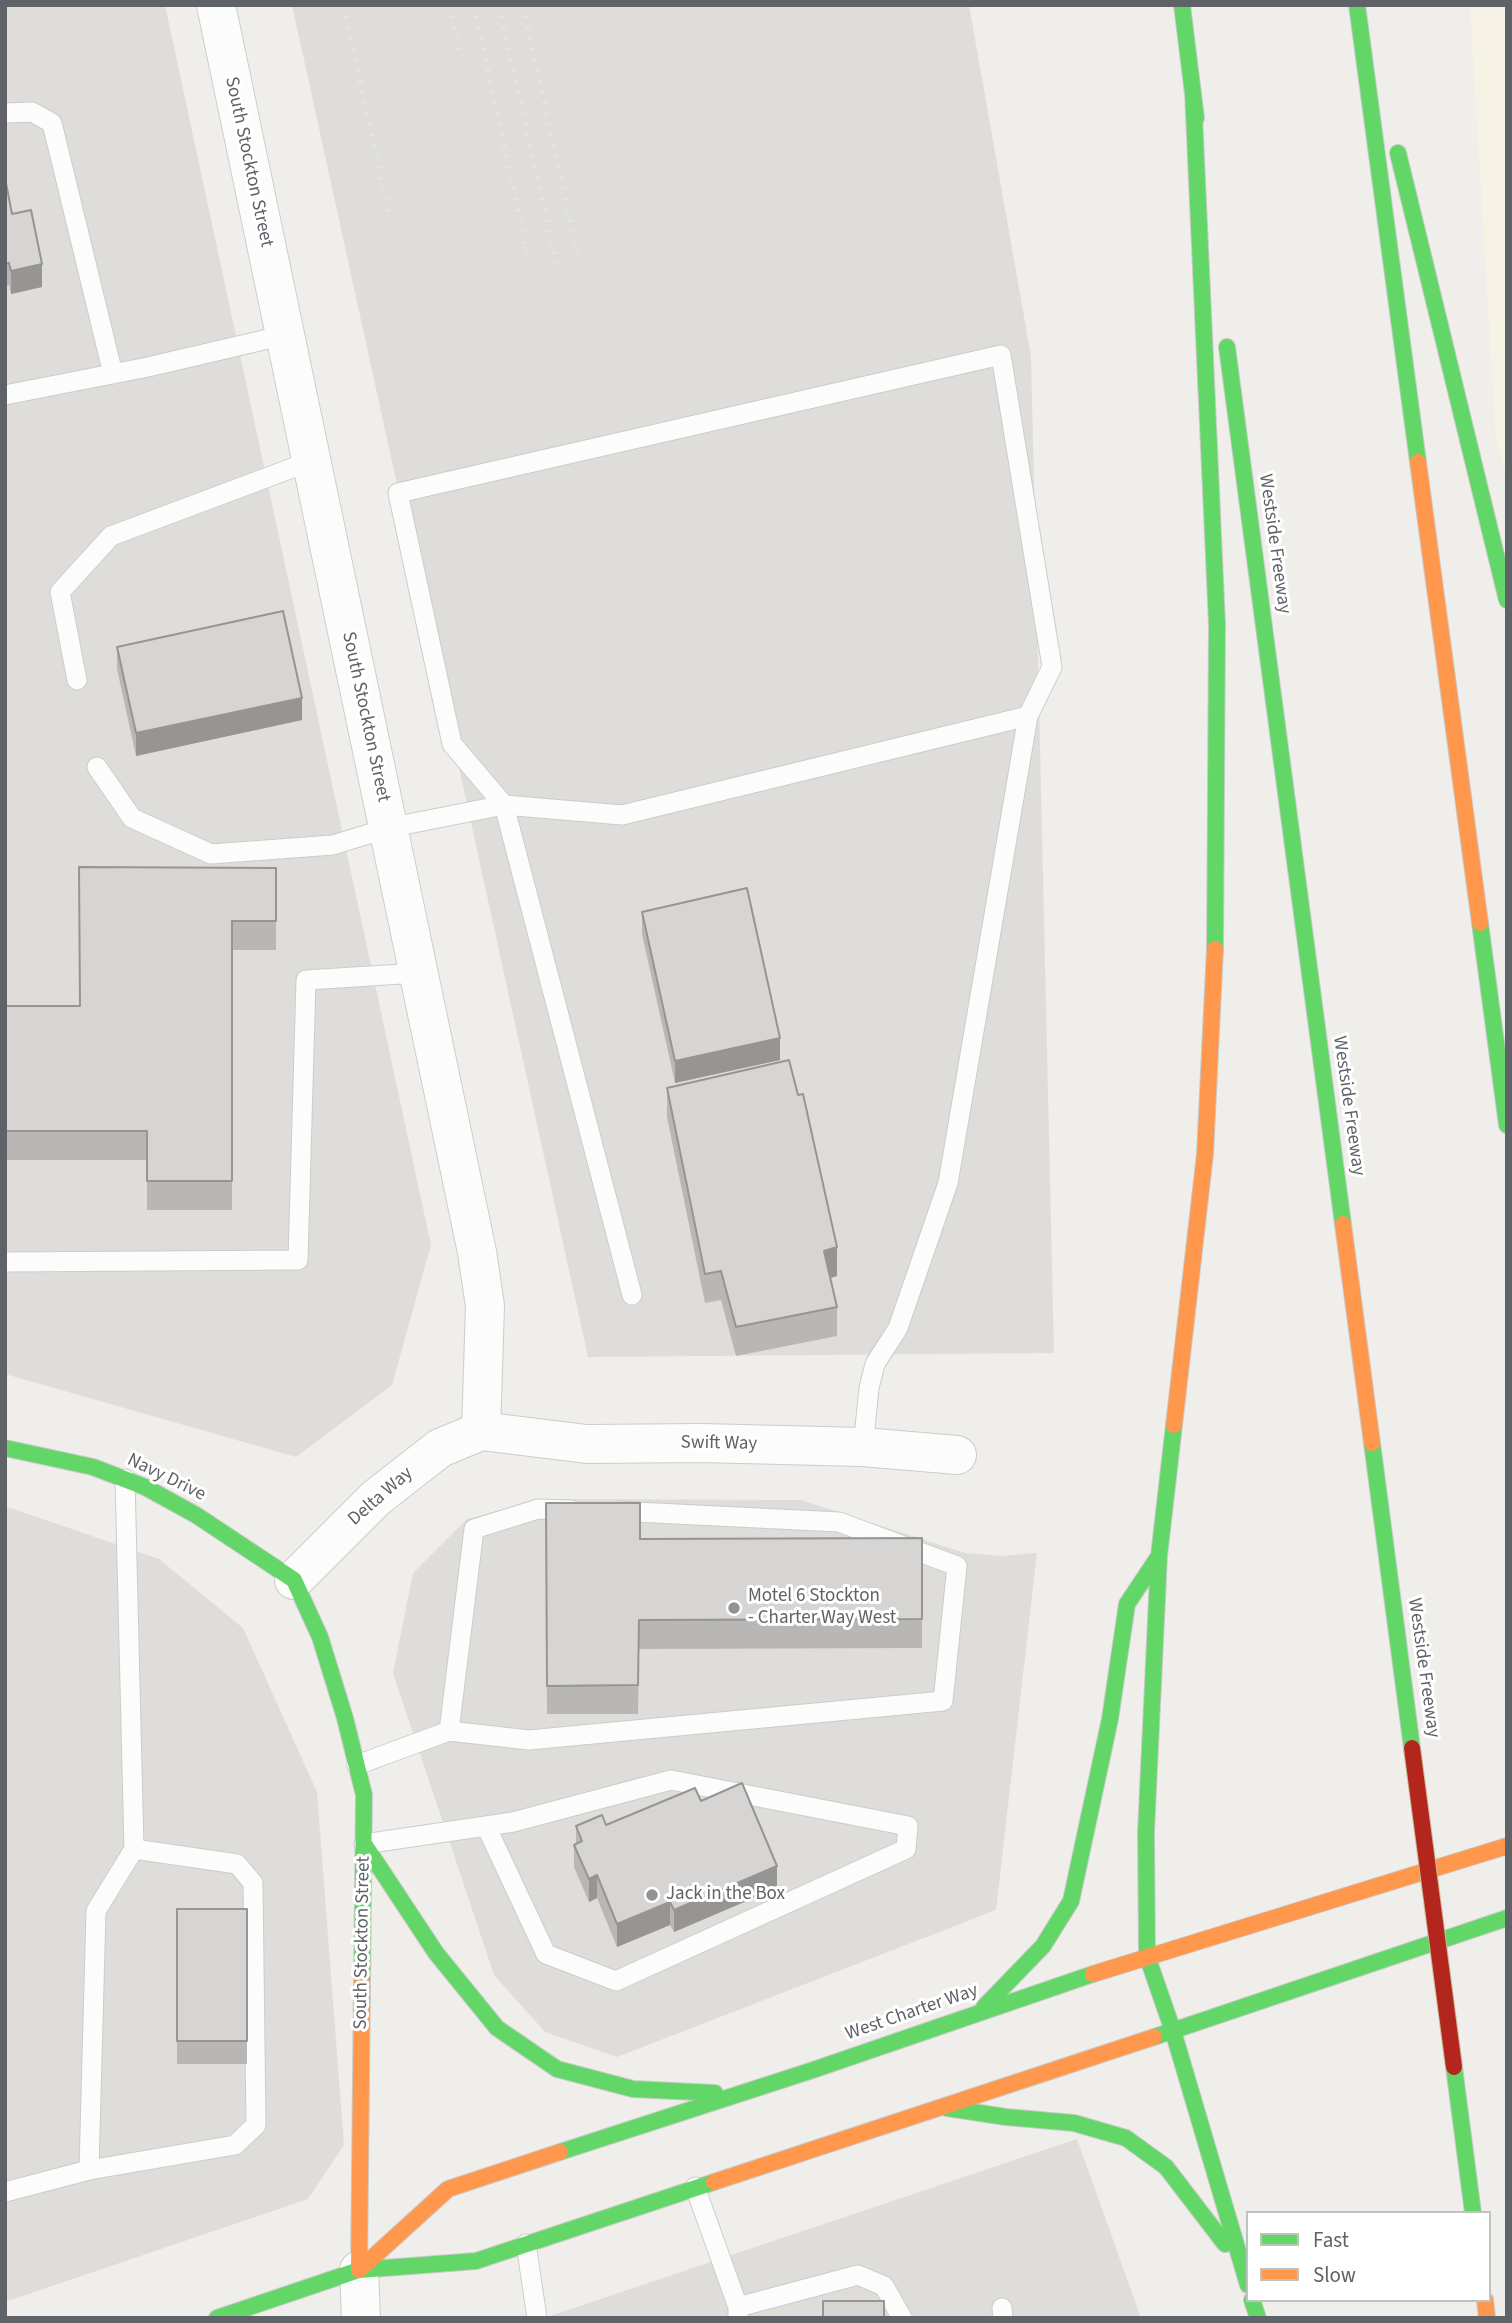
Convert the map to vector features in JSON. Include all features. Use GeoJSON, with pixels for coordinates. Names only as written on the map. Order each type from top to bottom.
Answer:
{"type":"FeatureCollection","features":[{"type":"Feature","properties":{"kind":"main road"},"geometry":{"type":"LineString","coordinates":[[1182,5],[1218,285]]}},
{"type":"Feature","properties":{"kind":"main road"},"geometry":{"type":"LineString","coordinates":[[1357,5],[1507,1125]]}},
{"type":"Feature","properties":{"kind":"main road"},"geometry":{"type":"LineString","coordinates":[[1362,5],[1385,100]]}},
{"type":"Feature","properties":{"kind":"main road"},"geometry":{"type":"LineString","coordinates":[[1193,92],[1217,625],[1216,910],[1205,1154],[1159,1556],[1146,1832],[1147,1956],[1173,2031],[1245,2277]]}},
{"type":"Feature","properties":{"kind":"main road"},"geometry":{"type":"LineString","coordinates":[[1395,140],[1507,600]]}},
{"type":"Feature","properties":{"kind":"main road","name":"Westside Freeway"},"geometry":{"type":"LineString","coordinates":[[1224,327],[1474,2211]]}},
{"type":"Feature","properties":{"kind":"main road","name":"Navy Drive"},"geometry":{"type":"LineString","coordinates":[[5,1448],[93,1467],[145,1487],[196,1515],[294,1580]]}},
{"type":"Feature","properties":{"kind":"main road"},"geometry":{"type":"LineString","coordinates":[[980,2011],[1042,1946],[1071,1901],[1110,1719],[1127,1604],[1159,1556]]}},
{"type":"Feature","properties":{"kind":"main road","name":"South Stockton Street"},"geometry":{"type":"LineString","coordinates":[[294,1580],[320,1637],[345,1718],[364,1795],[359,2270]]}},
{"type":"Feature","properties":{"kind":"main road"},"geometry":{"type":"LineString","coordinates":[[364,1844],[436,1953],[496,2028],[557,2068],[633,2089],[738,2094]]}},
{"type":"Feature","properties":{"kind":"main road","name":"West Charter Way"},"geometry":{"type":"LineString","coordinates":[[359,2270],[448,2189],[1147,1956],[1507,1846]]}},
{"type":"Feature","properties":{"kind":"main road","name":"West Charter Way"},"geometry":{"type":"LineString","coordinates":[[217,2318],[359,2270],[476,2261],[1507,1918]]}},
{"type":"Feature","properties":{"kind":"main road"},"geometry":{"type":"LineString","coordinates":[[938,2107],[1074,2123],[1126,2138],[1166,2166],[1245,2277]]}},
{"type":"Feature","properties":{"kind":"street","name":"South Stockton Street"},"geometry":{"type":"LineString","coordinates":[[216,5],[477,1252],[485,1306],[481,1431]]}},
{"type":"Feature","properties":{"kind":"street","name":"Swift Way"},"geometry":{"type":"LineString","coordinates":[[481,1431],[587,1444],[702,1443],[863,1447],[957,1455]]}},
{"type":"Feature","properties":{"kind":"street","name":"Delta Way"},"geometry":{"type":"LineString","coordinates":[[294,1580],[376,1498],[440,1448],[481,1431]]}},
{"type":"Feature","properties":{"kind":"street","name":"South Stockton Street"},"geometry":{"type":"LineString","coordinates":[[359,2270],[361,2318]]}},
{"type":"Feature","properties":{"kind":"lane"},"geometry":{"type":"LineString","coordinates":[[5,113],[32,112],[52,124],[113,374]]}},
{"type":"Feature","properties":{"kind":"lane"},"geometry":{"type":"LineString","coordinates":[[5,396],[285,335]]}},
{"type":"Feature","properties":{"kind":"lane"},"geometry":{"type":"LineString","coordinates":[[632,1295],[504,805],[452,744],[398,493],[1001,355],[1052,667],[1028,716],[948,1183],[898,1328],[875,1364],[869,1388],[863,1447]]}},
{"type":"Feature","properties":{"kind":"lane"},"geometry":{"type":"LineString","coordinates":[[77,680],[60,593],[111,536],[311,461]]}},
{"type":"Feature","properties":{"kind":"lane"},"geometry":{"type":"LineString","coordinates":[[97,767],[132,818],[211,854],[333,845],[388,828],[504,805],[622,815],[1028,716]]}},
{"type":"Feature","properties":{"kind":"lane"},"geometry":{"type":"LineString","coordinates":[[5,1262],[298,1260],[306,981],[418,973]]}},
{"type":"Feature","properties":{"kind":"lane"},"geometry":{"type":"LineString","coordinates":[[89,2170],[96,1911],[134,1849],[125,1479]]}},
{"type":"Feature","properties":{"kind":"lane"},"geometry":{"type":"LineString","coordinates":[[357,1765],[449,1731],[529,1740],[943,1701],[957,1566],[839,1522],[538,1508],[474,1529],[449,1731]]}},
{"type":"Feature","properties":{"kind":"lane"},"geometry":{"type":"LineString","coordinates":[[364,1844],[513,1822],[671,1780],[908,1826],[906,1849],[616,1981],[546,1954],[486,1826]]}},
{"type":"Feature","properties":{"kind":"lane"},"geometry":{"type":"LineString","coordinates":[[5,2192],[89,2170],[234,2145],[256,2125],[253,1883],[237,1864],[134,1849]]}},
{"type":"Feature","properties":{"kind":"lane"},"geometry":{"type":"LineString","coordinates":[[695,2187],[738,2312],[858,2275],[884,2286],[902,2318]]}},
{"type":"Feature","properties":{"kind":"lane"},"geometry":{"type":"LineString","coordinates":[[526,2244],[537,2318]]}},
{"type":"Feature","properties":{"kind":"shaded area"},"geometry":{"type":"Polygon","coordinates":[[[5,5],[165,5],[431,1245],[392,1385],[296,1457],[5,1374],[5,5]]]}},
{"type":"Feature","properties":{"kind":"shaded area"},"geometry":{"type":"Polygon","coordinates":[[[292,5],[969,5],[1031,356],[1054,1353],[588,1357],[292,5]]]}},
{"type":"Feature","properties":{"kind":"shaded area"},"geometry":{"type":"Polygon","coordinates":[[[1470,5],[1507,5],[1507,473],[1496,440],[1470,5]]]}},
{"type":"Feature","properties":{"kind":"shaded area"},"geometry":{"type":"Polygon","coordinates":[[[542,1499],[801,1500],[965,1553],[1001,1556],[1037,1553],[996,1910],[617,2057],[545,2032],[494,1975],[393,1673],[413,1573],[467,1519],[542,1499]]]}},
{"type":"Feature","properties":{"kind":"shaded area"},"geometry":{"type":"Polygon","coordinates":[[[5,1506],[159,1559],[243,1628],[317,1792],[344,2145],[308,2199],[5,2302],[5,1506]]]}},
{"type":"Feature","properties":{"kind":"shaded area"},"geometry":{"type":"Polygon","coordinates":[[[1077,2139],[1141,2318],[544,2318],[1077,2139]]]}},
{"type":"Feature","properties":{"kind":"building"},"geometry":{"type":"Polygon","coordinates":[[[5,178],[12,214],[31,210],[42,264],[11,271],[9,263],[5,264],[5,178]]]}},
{"type":"Feature","properties":{"kind":"building"},"geometry":{"type":"Polygon","coordinates":[[[283,611],[302,698],[136,733],[117,647],[283,611]]]}},
{"type":"Feature","properties":{"kind":"building"},"geometry":{"type":"Polygon","coordinates":[[[79,867],[276,868],[276,921],[232,921],[232,1181],[147,1181],[147,1131],[5,1131],[5,1006],[80,1006],[79,867]]]}},
{"type":"Feature","properties":{"kind":"building"},"geometry":{"type":"Polygon","coordinates":[[[747,888],[780,1038],[675,1061],[642,912],[747,888]]]}},
{"type":"Feature","properties":{"kind":"building"},"geometry":{"type":"Polygon","coordinates":[[[789,1060],[798,1095],[803,1094],[837,1247],[824,1251],[837,1307],[736,1327],[721,1271],[705,1274],[667,1088],[789,1060]]]}},
{"type":"Feature","properties":{"kind":"building","name":"Motel 6 Stockton - Charter Way West"},"geometry":{"type":"Polygon","coordinates":[[[546,1503],[640,1503],[640,1539],[922,1538],[922,1619],[639,1620],[638,1685],[547,1686],[546,1503]]]}},
{"type":"Feature","properties":{"kind":"building"},"geometry":{"type":"Polygon","coordinates":[[[742,1783],[777,1866],[674,1910],[670,1902],[617,1924],[597,1875],[589,1879],[574,1845],[582,1841],[576,1826],[602,1815],[606,1825],[695,1788],[701,1801],[742,1783]]]}},
{"type":"Feature","properties":{"kind":"building"},"geometry":{"type":"Polygon","coordinates":[[[177,1909],[247,1909],[247,2041],[177,2041],[177,1909]]]}},
{"type":"Feature","properties":{"kind":"building"},"geometry":{"type":"Polygon","coordinates":[[[823,2301],[884,2301],[884,2318],[823,2318],[823,2301]]]}},
{"type":"Feature","properties":{"kind":"railway"},"geometry":{"type":"LineString","coordinates":[[344,5],[388,213]]}},
{"type":"Feature","properties":{"kind":"railway"},"geometry":{"type":"LineString","coordinates":[[449,5],[460,54]]}},
{"type":"Feature","properties":{"kind":"railway"},"geometry":{"type":"LineString","coordinates":[[474,5],[531,272]]}},
{"type":"Feature","properties":{"kind":"railway"},"geometry":{"type":"LineString","coordinates":[[499,5],[557,267]]}},
{"type":"Feature","properties":{"kind":"railway"},"geometry":{"type":"LineString","coordinates":[[523,5],[579,261]]}},
{"type":"Feature","properties":{"kind":"traffic: fast"},"geometry":{"type":"LineString","coordinates":[[1182,5],[1196,118]]}},
{"type":"Feature","properties":{"kind":"traffic: fast"},"geometry":{"type":"LineString","coordinates":[[1357,5],[1418,462]]}},
{"type":"Feature","properties":{"kind":"traffic: fast"},"geometry":{"type":"LineString","coordinates":[[1193,92],[1217,624],[1215,949]]}},
{"type":"Feature","properties":{"kind":"traffic: fast"},"geometry":{"type":"LineString","coordinates":[[1398,153],[1507,600]]}},
{"type":"Feature","properties":{"kind":"traffic: fast"},"geometry":{"type":"LineString","coordinates":[[1227,347],[1343,1224]]}},
{"type":"Feature","properties":{"kind":"traffic: fast"},"geometry":{"type":"LineString","coordinates":[[1480,923],[1507,1125]]}},
{"type":"Feature","properties":{"kind":"traffic: fast"},"geometry":{"type":"LineString","coordinates":[[1174,1425],[1159,1556],[1146,1832],[1147,1956],[1173,2031],[1246,2278]]}},
{"type":"Feature","properties":{"kind":"traffic: fast"},"geometry":{"type":"LineString","coordinates":[[1372,1443],[1412,1748]]}},
{"type":"Feature","properties":{"kind":"traffic: fast"},"geometry":{"type":"LineString","coordinates":[[5,1448],[93,1467],[145,1487],[196,1515],[294,1580],[320,1637],[345,1718],[364,1795],[362,1983]]}},
{"type":"Feature","properties":{"kind":"traffic: fast"},"geometry":{"type":"LineString","coordinates":[[984,2007],[1043,1946],[1071,1901],[1110,1719],[1127,1604],[1159,1556]]}},
{"type":"Feature","properties":{"kind":"traffic: fast"},"geometry":{"type":"LineString","coordinates":[[364,1844],[436,1953],[497,2028],[557,2069],[633,2089],[715,2093]]}},
{"type":"Feature","properties":{"kind":"traffic: fast"},"geometry":{"type":"LineString","coordinates":[[1154,2037],[1507,1918]]}},
{"type":"Feature","properties":{"kind":"traffic: fast"},"geometry":{"type":"LineString","coordinates":[[560,2152],[813,2070],[1093,1974]]}},
{"type":"Feature","properties":{"kind":"traffic: fast"},"geometry":{"type":"LineString","coordinates":[[1454,2067],[1473,2211]]}},
{"type":"Feature","properties":{"kind":"traffic: fast"},"geometry":{"type":"LineString","coordinates":[[947,2108],[1074,2123],[1126,2138],[1166,2167],[1225,2244]]}},
{"type":"Feature","properties":{"kind":"traffic: fast"},"geometry":{"type":"LineString","coordinates":[[217,2318],[359,2270],[476,2261],[714,2182]]}},
{"type":"Feature","properties":{"kind":"traffic: fast"},"geometry":{"type":"LineString","coordinates":[[1253,2302],[1258,2318]]}},
{"type":"Feature","properties":{"kind":"traffic: slow"},"geometry":{"type":"LineString","coordinates":[[1418,462],[1480,923]]}},
{"type":"Feature","properties":{"kind":"traffic: slow"},"geometry":{"type":"LineString","coordinates":[[1174,1425],[1205,1154],[1215,949]]}},
{"type":"Feature","properties":{"kind":"traffic: slow"},"geometry":{"type":"LineString","coordinates":[[1343,1224],[1372,1443]]}},
{"type":"Feature","properties":{"kind":"traffic: slow"},"geometry":{"type":"LineString","coordinates":[[1093,1974],[1507,1846]]}},
{"type":"Feature","properties":{"kind":"traffic: slow"},"geometry":{"type":"LineString","coordinates":[[359,2270],[362,1983]]}},
{"type":"Feature","properties":{"kind":"traffic: slow"},"geometry":{"type":"LineString","coordinates":[[714,2182],[1154,2037]]}},
{"type":"Feature","properties":{"kind":"traffic: slow"},"geometry":{"type":"LineString","coordinates":[[359,2270],[448,2189],[560,2152]]}},
{"type":"Feature","properties":{"kind":"traffic: slow"},"geometry":{"type":"LineString","coordinates":[[1485,2302],[1487,2318]]}},
{"type":"Feature","properties":{"kind":"traffic: jam"},"geometry":{"type":"LineString","coordinates":[[1412,1748],[1454,2067]]}},
{"type":"Feature","properties":{"kind":"place","name":"Motel 6 Stockton - Charter Way West"},"geometry":{"type":"Point","coordinates":[734,1608]}},
{"type":"Feature","properties":{"kind":"place","name":"Jack in the Box"},"geometry":{"type":"Point","coordinates":[652,1895]}}]}
